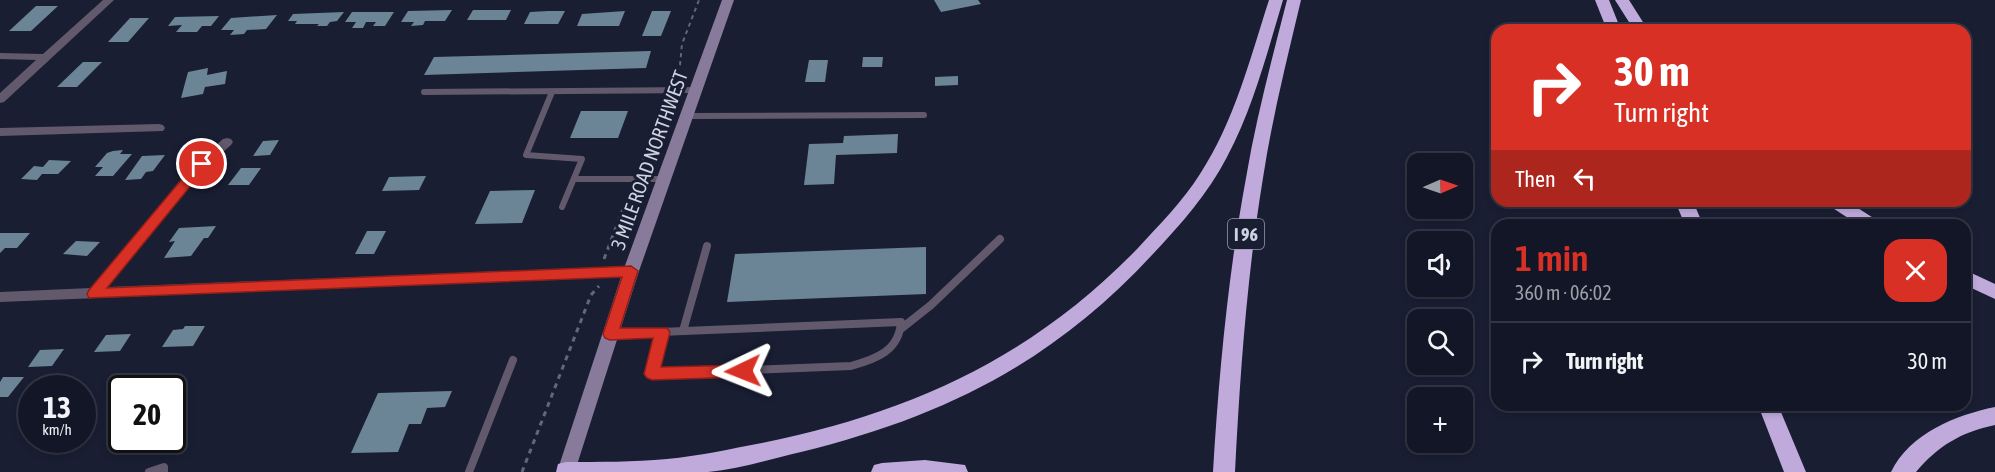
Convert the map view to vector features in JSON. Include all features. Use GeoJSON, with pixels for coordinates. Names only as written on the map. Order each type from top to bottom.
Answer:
{"type":"FeatureCollection","features":[{"type":"Feature","properties":{"kind":"highway"},"geometry":{"type":"LineString","coordinates":[[566,471],[665,470],[798,444],[897,413],[965,385],[1035,347],[1081,312],[1125,273],[1172,223],[1206,178],[1227,142],[1240,111],[1276,0]]}},
{"type":"Feature","properties":{"kind":"highway","name":"I 96"},"geometry":{"type":"LineString","coordinates":[[1224,472],[1227,409],[1239,286],[1254,177],[1294,0]]}},
{"type":"Feature","properties":{"kind":"highway"},"geometry":{"type":"LineString","coordinates":[[1602,0],[1612,24]]}},
{"type":"Feature","properties":{"kind":"highway"},"geometry":{"type":"LineString","coordinates":[[1622,0],[1637,24]]}},
{"type":"Feature","properties":{"kind":"highway"},"geometry":{"type":"LineString","coordinates":[[1844,207],[1862,219]]}},
{"type":"Feature","properties":{"kind":"highway"},"geometry":{"type":"LineString","coordinates":[[1971,280],[1995,292]]}},
{"type":"Feature","properties":{"kind":"highway"},"geometry":{"type":"LineString","coordinates":[[1770,411],[1795,472]]}},
{"type":"Feature","properties":{"kind":"highway"},"geometry":{"type":"LineString","coordinates":[[1902,472],[1924,447],[1966,422],[1995,416]]}},
{"type":"Feature","properties":{"kind":"highway"},"geometry":{"type":"LineString","coordinates":[[882,472],[925,469],[957,472]]}},
{"type":"Feature","properties":{"kind":"main road","name":"3 MILE ROAD NORTHWEST"},"geometry":{"type":"LineString","coordinates":[[566,471],[631,271],[728,0]]}},
{"type":"Feature","properties":{"kind":"street"},"geometry":{"type":"LineString","coordinates":[[0,99],[108,0]]}},
{"type":"Feature","properties":{"kind":"street"},"geometry":{"type":"LineString","coordinates":[[0,56],[44,57]]}},
{"type":"Feature","properties":{"kind":"street"},"geometry":{"type":"LineString","coordinates":[[0,132],[159,128]]}},
{"type":"Feature","properties":{"kind":"street"},"geometry":{"type":"LineString","coordinates":[[94,294],[202,164],[227,142]]}},
{"type":"Feature","properties":{"kind":"street"},"geometry":{"type":"LineString","coordinates":[[0,297],[631,271]]}},
{"type":"Feature","properties":{"kind":"lane"},"geometry":{"type":"LineString","coordinates":[[424,92],[696,90]]}},
{"type":"Feature","properties":{"kind":"lane"},"geometry":{"type":"LineString","coordinates":[[552,92],[525,155],[582,159],[562,207]]}},
{"type":"Feature","properties":{"kind":"lane"},"geometry":{"type":"LineString","coordinates":[[687,116],[924,115]]}},
{"type":"Feature","properties":{"kind":"lane"},"geometry":{"type":"LineString","coordinates":[[574,179],[664,179]]}},
{"type":"Feature","properties":{"kind":"lane"},"geometry":{"type":"LineString","coordinates":[[902,328],[931,305],[1000,239]]}},
{"type":"Feature","properties":{"kind":"lane"},"geometry":{"type":"LineString","coordinates":[[683,331],[707,246]]}},
{"type":"Feature","properties":{"kind":"lane"},"geometry":{"type":"LineString","coordinates":[[610,334],[892,321],[901,322],[902,328],[893,347],[877,359],[851,366],[652,374],[662,332]]}},
{"type":"Feature","properties":{"kind":"lane"},"geometry":{"type":"LineString","coordinates":[[469,472],[513,360]]}},
{"type":"Feature","properties":{"kind":"lane"},"geometry":{"type":"LineString","coordinates":[[149,472],[164,467],[164,472]]}},
{"type":"Feature","properties":{"kind":"path"},"geometry":{"type":"LineString","coordinates":[[522,472],[591,295],[599,285],[604,258],[671,90],[680,65],[682,44],[699,0]]}},
{"type":"Feature","properties":{"kind":"building"},"geometry":{"type":"Polygon","coordinates":[[[934,0],[978,0],[981,4],[941,12],[934,0]]]}},
{"type":"Feature","properties":{"kind":"building"},"geometry":{"type":"Polygon","coordinates":[[[36,6],[58,6],[31,31],[9,31],[36,6]]]}},
{"type":"Feature","properties":{"kind":"building"},"geometry":{"type":"Polygon","coordinates":[[[452,10],[445,21],[425,21],[423,25],[411,26],[414,22],[401,22],[408,11],[452,10]]]}},
{"type":"Feature","properties":{"kind":"building"},"geometry":{"type":"Polygon","coordinates":[[[473,10],[511,10],[506,20],[467,20],[473,10]]]}},
{"type":"Feature","properties":{"kind":"building"},"geometry":{"type":"Polygon","coordinates":[[[565,11],[558,24],[524,24],[530,12],[565,11]]]}},
{"type":"Feature","properties":{"kind":"building"},"geometry":{"type":"Polygon","coordinates":[[[625,11],[619,26],[577,26],[582,14],[625,11]]]}},
{"type":"Feature","properties":{"kind":"building"},"geometry":{"type":"Polygon","coordinates":[[[652,11],[671,11],[661,36],[642,36],[652,11]]]}},
{"type":"Feature","properties":{"kind":"building"},"geometry":{"type":"Polygon","coordinates":[[[344,12],[337,21],[330,22],[327,26],[295,24],[297,21],[288,21],[293,14],[344,12]]]}},
{"type":"Feature","properties":{"kind":"building"},"geometry":{"type":"Polygon","coordinates":[[[352,12],[394,12],[385,26],[373,26],[376,22],[366,22],[363,28],[352,28],[356,22],[345,22],[352,12]]]}},
{"type":"Feature","properties":{"kind":"building"},"geometry":{"type":"Polygon","coordinates":[[[277,15],[266,29],[247,30],[244,34],[230,35],[234,30],[221,30],[231,18],[277,15]]]}},
{"type":"Feature","properties":{"kind":"building"},"geometry":{"type":"Polygon","coordinates":[[[219,16],[211,26],[202,26],[197,32],[176,32],[182,25],[168,26],[175,17],[219,16]]]}},
{"type":"Feature","properties":{"kind":"building"},"geometry":{"type":"Polygon","coordinates":[[[130,18],[149,18],[128,42],[108,42],[130,18]]]}},
{"type":"Feature","properties":{"kind":"building"},"geometry":{"type":"Polygon","coordinates":[[[651,51],[646,68],[424,75],[434,57],[651,51]]]}},
{"type":"Feature","properties":{"kind":"building"},"geometry":{"type":"Polygon","coordinates":[[[863,57],[883,57],[882,67],[862,67],[863,57]]]}},
{"type":"Feature","properties":{"kind":"building"},"geometry":{"type":"Polygon","coordinates":[[[809,60],[828,60],[825,82],[805,82],[809,60]]]}},
{"type":"Feature","properties":{"kind":"building"},"geometry":{"type":"Polygon","coordinates":[[[83,62],[102,62],[77,87],[57,87],[83,62]]]}},
{"type":"Feature","properties":{"kind":"building"},"geometry":{"type":"Polygon","coordinates":[[[208,68],[207,75],[227,71],[225,84],[205,87],[203,94],[181,98],[188,72],[208,68]]]}},
{"type":"Feature","properties":{"kind":"building"},"geometry":{"type":"Polygon","coordinates":[[[958,76],[958,85],[935,86],[935,77],[958,76]]]}},
{"type":"Feature","properties":{"kind":"building"},"geometry":{"type":"Polygon","coordinates":[[[581,111],[628,111],[618,138],[570,138],[581,111]]]}},
{"type":"Feature","properties":{"kind":"building"},"geometry":{"type":"Polygon","coordinates":[[[898,134],[897,153],[836,155],[834,184],[804,185],[809,144],[843,143],[844,136],[898,134]]]}},
{"type":"Feature","properties":{"kind":"building"},"geometry":{"type":"Polygon","coordinates":[[[279,140],[270,155],[253,156],[263,141],[279,140]]]}},
{"type":"Feature","properties":{"kind":"building"},"geometry":{"type":"Polygon","coordinates":[[[123,150],[120,154],[132,154],[113,176],[95,176],[103,167],[95,167],[107,153],[123,150]]]}},
{"type":"Feature","properties":{"kind":"building"},"geometry":{"type":"Polygon","coordinates":[[[165,155],[153,171],[146,172],[141,179],[125,180],[142,156],[165,155]]]}},
{"type":"Feature","properties":{"kind":"building"},"geometry":{"type":"Polygon","coordinates":[[[49,160],[71,161],[58,174],[42,174],[37,180],[21,179],[34,166],[43,167],[49,160]]]}},
{"type":"Feature","properties":{"kind":"building"},"geometry":{"type":"Polygon","coordinates":[[[241,168],[261,168],[249,185],[228,185],[241,168]]]}},
{"type":"Feature","properties":{"kind":"building"},"geometry":{"type":"Polygon","coordinates":[[[426,176],[419,190],[382,191],[389,177],[426,176]]]}},
{"type":"Feature","properties":{"kind":"building"},"geometry":{"type":"Polygon","coordinates":[[[535,190],[522,223],[475,224],[490,191],[535,190]]]}},
{"type":"Feature","properties":{"kind":"building"},"geometry":{"type":"Polygon","coordinates":[[[216,226],[191,256],[164,258],[175,241],[169,242],[179,228],[216,226]]]}},
{"type":"Feature","properties":{"kind":"building"},"geometry":{"type":"Polygon","coordinates":[[[367,231],[386,231],[374,254],[355,254],[367,231]]]}},
{"type":"Feature","properties":{"kind":"building"},"geometry":{"type":"Polygon","coordinates":[[[0,233],[30,233],[17,248],[5,248],[0,253],[0,233]]]}},
{"type":"Feature","properties":{"kind":"building"},"geometry":{"type":"Polygon","coordinates":[[[76,241],[100,242],[87,256],[63,254],[76,241]]]}},
{"type":"Feature","properties":{"kind":"building"},"geometry":{"type":"Polygon","coordinates":[[[926,247],[926,294],[727,302],[735,254],[926,247]]]}},
{"type":"Feature","properties":{"kind":"building"},"geometry":{"type":"Polygon","coordinates":[[[185,326],[205,326],[193,346],[162,347],[173,330],[183,329],[185,326]]]}},
{"type":"Feature","properties":{"kind":"building"},"geometry":{"type":"Polygon","coordinates":[[[131,334],[120,351],[94,352],[106,335],[131,334]]]}},
{"type":"Feature","properties":{"kind":"building"},"geometry":{"type":"Polygon","coordinates":[[[64,349],[52,366],[28,367],[40,350],[64,349]]]}},
{"type":"Feature","properties":{"kind":"building"},"geometry":{"type":"Polygon","coordinates":[[[3,377],[18,377],[18,384],[8,397],[0,397],[0,382],[3,377]]]}},
{"type":"Feature","properties":{"kind":"building"},"geometry":{"type":"Polygon","coordinates":[[[452,391],[445,407],[427,408],[421,424],[409,424],[398,452],[351,453],[378,393],[452,391]]]}},
{"type":"Feature","properties":{"kind":"route"},"geometry":{"type":"LineString","coordinates":[[202,164],[94,294],[631,271],[610,334],[662,332],[652,374],[743,371]]}}]}
